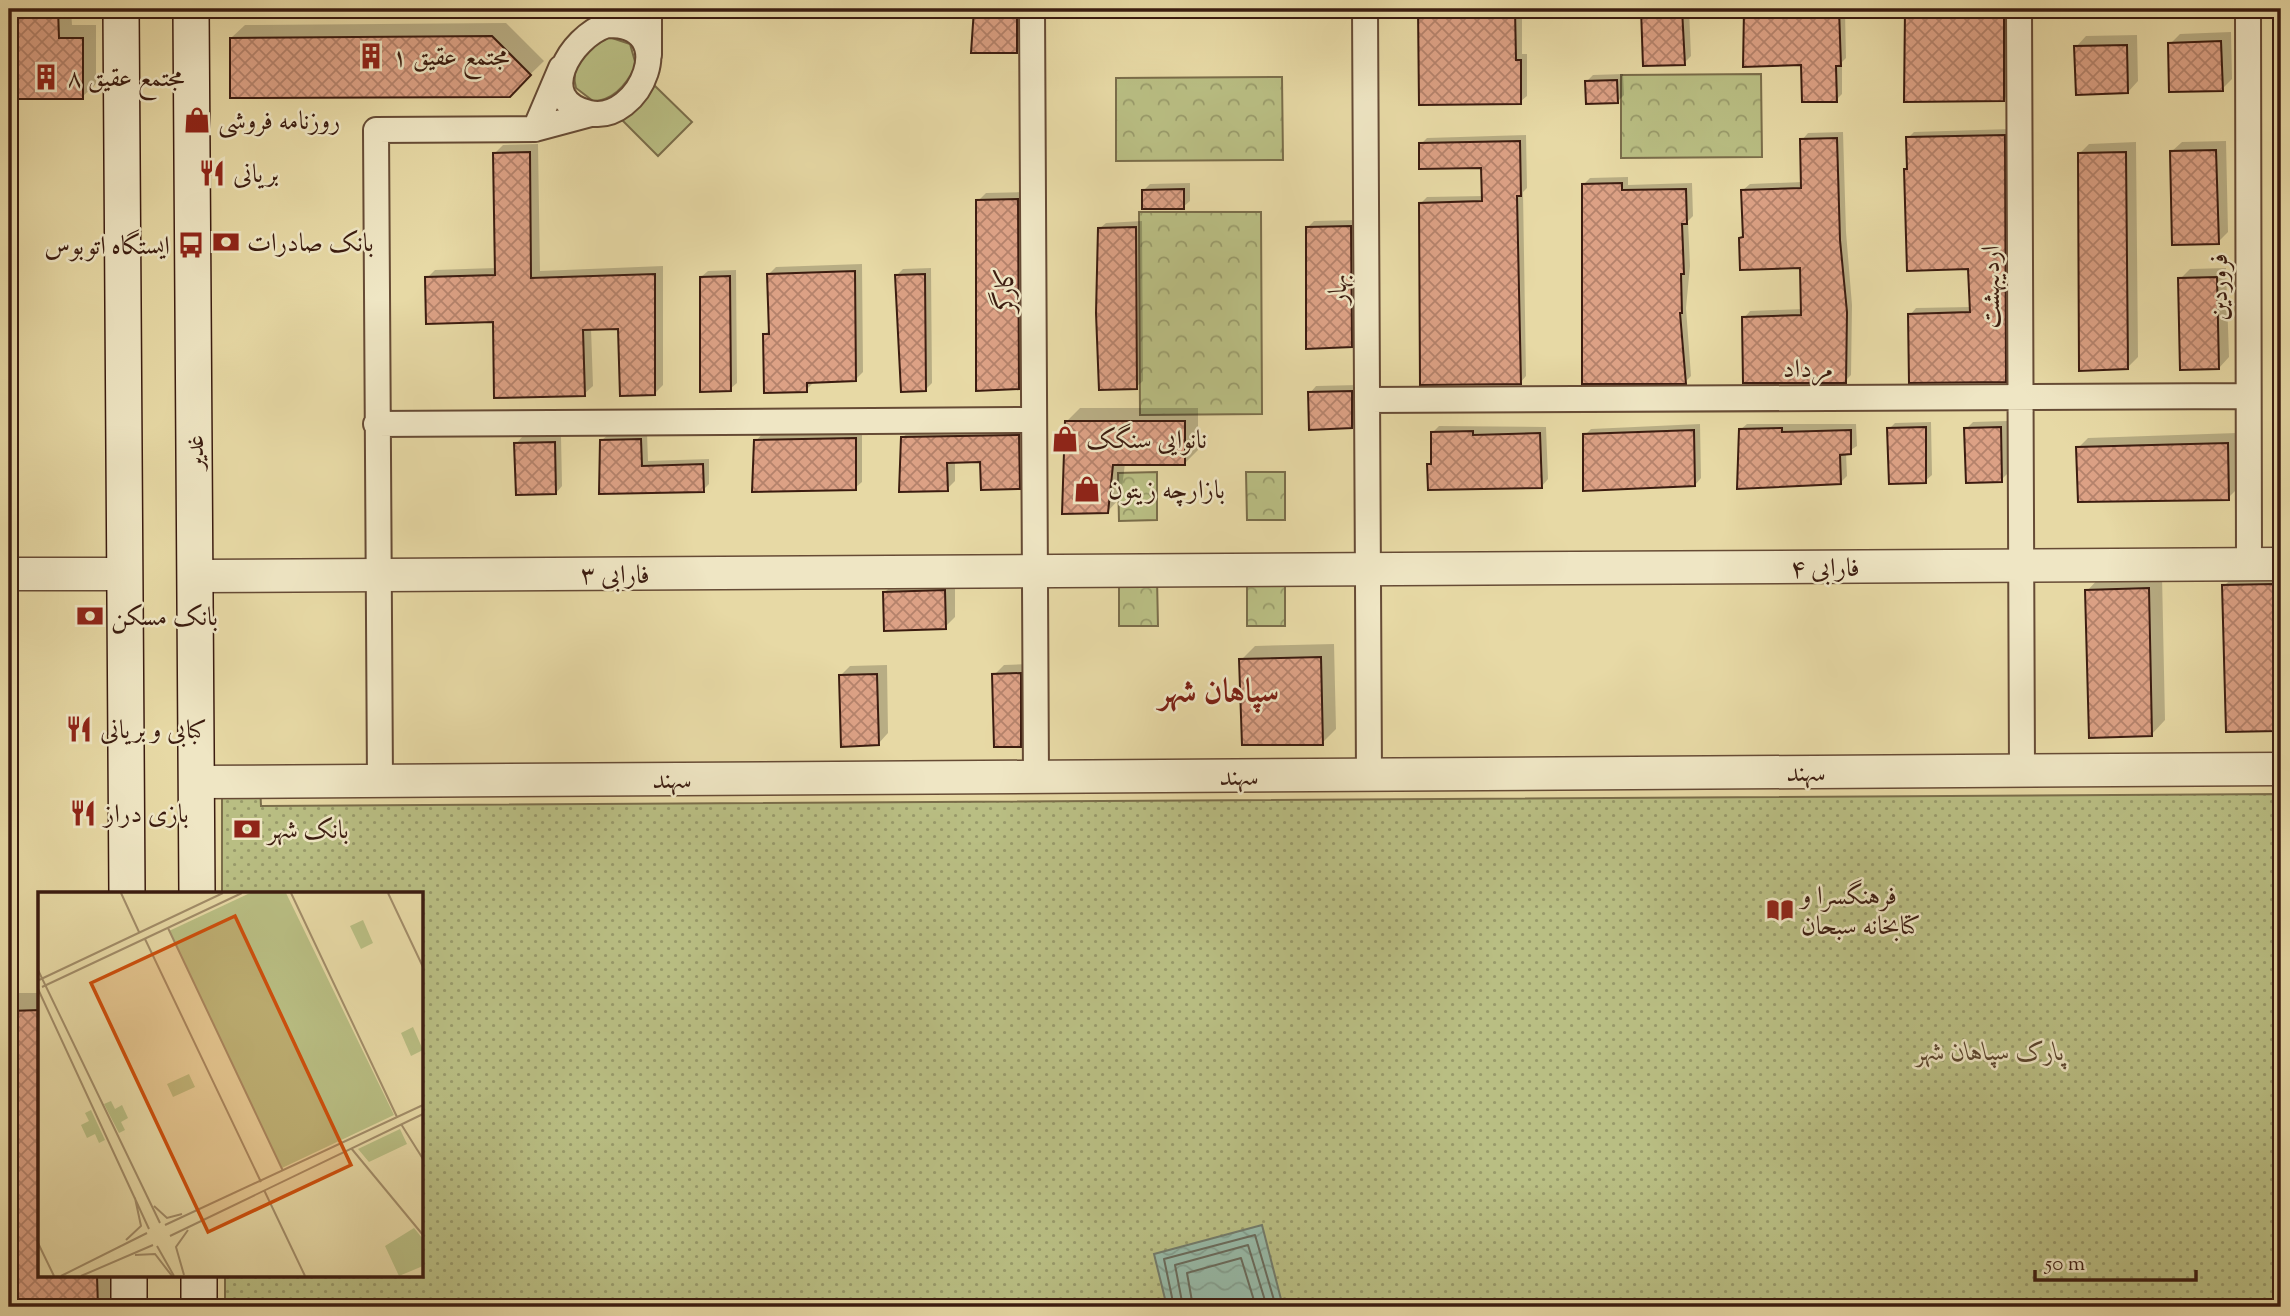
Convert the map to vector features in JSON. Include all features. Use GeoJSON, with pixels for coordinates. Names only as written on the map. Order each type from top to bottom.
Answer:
{"type":"FeatureCollection","features":[{"type":"Feature","properties":{"kind":"main road"},"geometry":{"type":"LineString","coordinates":[[120,10],[127,892]]}},
{"type":"Feature","properties":{"kind":"main road","name":"غدیر"},"geometry":{"type":"LineString","coordinates":[[192,10],[197,892]]}},
{"type":"Feature","properties":{"kind":"main road"},"geometry":{"type":"LineString","coordinates":[[129,1278],[129,1307]]}},
{"type":"Feature","properties":{"kind":"main road"},"geometry":{"type":"LineString","coordinates":[[199,1278],[199,1307]]}},
{"type":"Feature","properties":{"kind":"street"},"geometry":{"type":"LineString","coordinates":[[536,129],[564,61],[619,9]]}},
{"type":"Feature","properties":{"kind":"street"},"geometry":{"type":"LineString","coordinates":[[380,781],[376,130],[536,129],[614,110],[646,78],[649,9]]}},
{"type":"Feature","properties":{"kind":"street","name":"کارگر"},"geometry":{"type":"LineString","coordinates":[[1032,9],[1036,777]]}},
{"type":"Feature","properties":{"kind":"street","name":"بهار"},"geometry":{"type":"LineString","coordinates":[[1365,9],[1369,775]]}},
{"type":"Feature","properties":{"kind":"street","name":"اردیبهشت"},"geometry":{"type":"LineString","coordinates":[[2019,9],[2022,771]]}},
{"type":"Feature","properties":{"kind":"street","name":"فروردین"},"geometry":{"type":"LineString","coordinates":[[2248,9],[2249,564]]}},
{"type":"Feature","properties":{"kind":"street"},"geometry":{"type":"LineString","coordinates":[[596,28],[619,24],[630,28],[646,44],[649,55]]}},
{"type":"Feature","properties":{"kind":"street"},"geometry":{"type":"LineString","coordinates":[[564,61],[561,72],[564,94],[571,103],[591,114]]}},
{"type":"Feature","properties":{"kind":"street","name":"مرداد"},"geometry":{"type":"LineString","coordinates":[[1367,400],[2248,396]]}},
{"type":"Feature","properties":{"kind":"street"},"geometry":{"type":"LineString","coordinates":[[376,424],[1033,421]]}},
{"type":"Feature","properties":{"kind":"street","name":"فارابی ۴"},"geometry":{"type":"LineString","coordinates":[[1036,572],[2281,564]]}},
{"type":"Feature","properties":{"kind":"street","name":"فارابی ۳"},"geometry":{"type":"LineString","coordinates":[[195,576],[1036,572]]}},
{"type":"Feature","properties":{"kind":"street"},"geometry":{"type":"LineString","coordinates":[[9,575],[124,574]]}},
{"type":"Feature","properties":{"kind":"street","name":"سهند"},"geometry":{"type":"LineString","coordinates":[[196,782],[2281,769]]}},
{"type":"Feature","properties":{"kind":"green space"},"geometry":{"type":"Polygon","coordinates":[[[609,37],[630,44],[636,65],[629,78],[614,94],[593,101],[576,88],[576,71],[588,51],[609,37]]]}},
{"type":"Feature","properties":{"kind":"green space"},"geometry":{"type":"Polygon","coordinates":[[[1761,74],[1762,157],[1621,158],[1621,75],[1761,74]]]}},
{"type":"Feature","properties":{"kind":"green space"},"geometry":{"type":"Polygon","coordinates":[[[1282,77],[1283,160],[1116,161],[1116,78],[1282,77]]]}},
{"type":"Feature","properties":{"kind":"green space"},"geometry":{"type":"Polygon","coordinates":[[[654,85],[692,122],[658,156],[621,119],[654,85]]]}},
{"type":"Feature","properties":{"kind":"green space"},"geometry":{"type":"Polygon","coordinates":[[[1139,212],[1261,212],[1262,414],[1140,415],[1139,212]]]}},
{"type":"Feature","properties":{"kind":"green space"},"geometry":{"type":"Polygon","coordinates":[[[1157,472],[1157,520],[1119,521],[1118,473],[1157,472]]]}},
{"type":"Feature","properties":{"kind":"green space"},"geometry":{"type":"Polygon","coordinates":[[[1246,472],[1285,472],[1285,520],[1247,520],[1246,472]]]}},
{"type":"Feature","properties":{"kind":"green space"},"geometry":{"type":"Polygon","coordinates":[[[1285,577],[1285,626],[1247,626],[1247,578],[1285,577]]]}},
{"type":"Feature","properties":{"kind":"green space"},"geometry":{"type":"Polygon","coordinates":[[[1119,578],[1157,578],[1158,626],[1119,626],[1119,578]]]}},
{"type":"Feature","properties":{"kind":"green space","name":"پارک سپاهان شهر"},"geometry":{"type":"Polygon","coordinates":[[[222,784],[260,784],[261,806],[2281,794],[2281,1307],[225,1307],[225,1278],[424,1278],[424,892],[222,892],[222,784]]]}},
{"type":"Feature","properties":{"kind":"water"},"geometry":{"type":"Polygon","coordinates":[[[1262,1225],[1283,1307],[1167,1307],[1154,1254],[1262,1225]]]}},
{"type":"Feature","properties":{"kind":"building","name":"مجتمع عقیق ۸"},"geometry":{"type":"Polygon","coordinates":[[[9,9],[58,9],[59,38],[83,38],[83,99],[9,99],[9,9]]]}},
{"type":"Feature","properties":{"kind":"building"},"geometry":{"type":"Polygon","coordinates":[[[974,9],[1017,9],[1017,53],[971,53],[974,9]]]}},
{"type":"Feature","properties":{"kind":"building"},"geometry":{"type":"Polygon","coordinates":[[[1418,9],[1515,9],[1516,60],[1521,60],[1521,104],[1419,105],[1418,9]]]}},
{"type":"Feature","properties":{"kind":"building"},"geometry":{"type":"Polygon","coordinates":[[[1641,9],[1682,9],[1685,65],[1643,66],[1641,9]]]}},
{"type":"Feature","properties":{"kind":"building"},"geometry":{"type":"Polygon","coordinates":[[[1744,9],[1839,9],[1841,66],[1836,66],[1837,102],[1802,102],[1801,65],[1743,67],[1744,9]]]}},
{"type":"Feature","properties":{"kind":"building"},"geometry":{"type":"Polygon","coordinates":[[[1905,9],[2004,9],[2004,101],[1904,102],[1905,9]]]}},
{"type":"Feature","properties":{"kind":"building","name":"مجتمع عقیق ۱"},"geometry":{"type":"Polygon","coordinates":[[[492,36],[531,75],[510,97],[230,98],[230,38],[492,36]]]}},
{"type":"Feature","properties":{"kind":"building"},"geometry":{"type":"Polygon","coordinates":[[[2221,41],[2223,91],[2169,92],[2168,43],[2221,41]]]}},
{"type":"Feature","properties":{"kind":"building"},"geometry":{"type":"Polygon","coordinates":[[[2127,45],[2128,93],[2076,95],[2074,46],[2127,45]]]}},
{"type":"Feature","properties":{"kind":"building"},"geometry":{"type":"Polygon","coordinates":[[[1617,80],[1618,103],[1586,104],[1585,81],[1617,80]]]}},
{"type":"Feature","properties":{"kind":"building"},"geometry":{"type":"Polygon","coordinates":[[[2005,135],[2006,382],[1909,383],[1908,314],[1970,312],[1968,269],[1907,271],[1904,169],[1907,169],[1906,137],[2005,135]]]}},
{"type":"Feature","properties":{"kind":"building"},"geometry":{"type":"Polygon","coordinates":[[[1837,138],[1840,240],[1847,312],[1846,383],[1743,383],[1742,317],[1801,315],[1800,268],[1740,270],[1739,238],[1743,237],[1741,190],[1801,188],[1800,139],[1837,138]]]}},
{"type":"Feature","properties":{"kind":"building"},"geometry":{"type":"Polygon","coordinates":[[[1520,141],[1521,196],[1517,196],[1521,384],[1420,385],[1419,203],[1482,201],[1481,168],[1419,169],[1419,143],[1520,141]]]}},
{"type":"Feature","properties":{"kind":"building"},"geometry":{"type":"Polygon","coordinates":[[[2216,150],[2219,244],[2172,245],[2170,151],[2216,150]]]}},
{"type":"Feature","properties":{"kind":"building"},"geometry":{"type":"Polygon","coordinates":[[[530,152],[531,278],[655,274],[655,395],[620,396],[618,329],[583,330],[585,396],[494,398],[493,322],[426,324],[425,277],[495,275],[493,153],[530,152]]]}},
{"type":"Feature","properties":{"kind":"building"},"geometry":{"type":"Polygon","coordinates":[[[2126,152],[2128,369],[2079,371],[2078,153],[2126,152]]]}},
{"type":"Feature","properties":{"kind":"building"},"geometry":{"type":"Polygon","coordinates":[[[1622,183],[1622,190],[1686,189],[1687,224],[1682,224],[1684,274],[1681,274],[1680,313],[1686,384],[1582,384],[1582,184],[1622,183]]]}},
{"type":"Feature","properties":{"kind":"building"},"geometry":{"type":"Polygon","coordinates":[[[1184,189],[1184,209],[1142,209],[1142,190],[1184,189]]]}},
{"type":"Feature","properties":{"kind":"building"},"geometry":{"type":"Polygon","coordinates":[[[1018,199],[1019,389],[976,391],[976,200],[1018,199]]]}},
{"type":"Feature","properties":{"kind":"building"},"geometry":{"type":"Polygon","coordinates":[[[1351,226],[1352,347],[1306,349],[1306,227],[1351,226]]]}},
{"type":"Feature","properties":{"kind":"building"},"geometry":{"type":"Polygon","coordinates":[[[1136,227],[1137,389],[1099,390],[1096,313],[1098,228],[1136,227]]]}},
{"type":"Feature","properties":{"kind":"building"},"geometry":{"type":"Polygon","coordinates":[[[855,271],[856,381],[807,383],[807,392],[764,393],[763,334],[769,334],[767,274],[855,271]]]}},
{"type":"Feature","properties":{"kind":"building"},"geometry":{"type":"Polygon","coordinates":[[[925,274],[926,391],[901,392],[895,275],[925,274]]]}},
{"type":"Feature","properties":{"kind":"building"},"geometry":{"type":"Polygon","coordinates":[[[730,276],[731,391],[700,392],[700,277],[730,276]]]}},
{"type":"Feature","properties":{"kind":"building"},"geometry":{"type":"Polygon","coordinates":[[[2217,277],[2219,369],[2180,370],[2178,278],[2217,277]]]}},
{"type":"Feature","properties":{"kind":"building"},"geometry":{"type":"Polygon","coordinates":[[[1352,391],[1352,428],[1309,430],[1308,392],[1352,391]]]}},
{"type":"Feature","properties":{"kind":"building","name":"بازارچه زیتون"},"geometry":{"type":"Polygon","coordinates":[[[1065,421],[1185,421],[1185,465],[1113,465],[1108,513],[1062,514],[1065,421]]]}},
{"type":"Feature","properties":{"kind":"building"},"geometry":{"type":"Polygon","coordinates":[[[1926,427],[1926,483],[1889,484],[1887,428],[1926,427]]]}},
{"type":"Feature","properties":{"kind":"building"},"geometry":{"type":"Polygon","coordinates":[[[2001,427],[2002,482],[1966,483],[1964,428],[2001,427]]]}},
{"type":"Feature","properties":{"kind":"building"},"geometry":{"type":"Polygon","coordinates":[[[1782,428],[1782,432],[1851,430],[1851,454],[1840,455],[1841,484],[1737,489],[1739,429],[1782,428]]]}},
{"type":"Feature","properties":{"kind":"building"},"geometry":{"type":"Polygon","coordinates":[[[1694,430],[1695,486],[1583,491],[1583,434],[1694,430]]]}},
{"type":"Feature","properties":{"kind":"building"},"geometry":{"type":"Polygon","coordinates":[[[1473,431],[1473,435],[1540,433],[1542,488],[1428,490],[1427,464],[1431,464],[1431,432],[1473,431]]]}},
{"type":"Feature","properties":{"kind":"building"},"geometry":{"type":"Polygon","coordinates":[[[1019,435],[1020,489],[981,490],[980,462],[947,463],[948,491],[899,492],[901,437],[1019,435]]]}},
{"type":"Feature","properties":{"kind":"building"},"geometry":{"type":"Polygon","coordinates":[[[856,438],[856,490],[752,492],[754,440],[856,438]]]}},
{"type":"Feature","properties":{"kind":"building"},"geometry":{"type":"Polygon","coordinates":[[[641,439],[642,466],[703,464],[704,492],[599,494],[600,440],[641,439]]]}},
{"type":"Feature","properties":{"kind":"building"},"geometry":{"type":"Polygon","coordinates":[[[555,442],[556,494],[516,495],[514,443],[555,442]]]}},
{"type":"Feature","properties":{"kind":"building"},"geometry":{"type":"Polygon","coordinates":[[[2228,443],[2229,500],[2078,502],[2076,447],[2228,443]]]}},
{"type":"Feature","properties":{"kind":"building"},"geometry":{"type":"Polygon","coordinates":[[[2273,584],[2277,731],[2226,732],[2222,585],[2273,584]]]}},
{"type":"Feature","properties":{"kind":"building"},"geometry":{"type":"Polygon","coordinates":[[[2149,588],[2152,736],[2089,738],[2085,590],[2149,588]]]}},
{"type":"Feature","properties":{"kind":"building"},"geometry":{"type":"Polygon","coordinates":[[[945,590],[946,629],[884,631],[883,592],[945,590]]]}},
{"type":"Feature","properties":{"kind":"building"},"geometry":{"type":"Polygon","coordinates":[[[1321,657],[1323,745],[1242,745],[1239,659],[1321,657]]]}},
{"type":"Feature","properties":{"kind":"building"},"geometry":{"type":"Polygon","coordinates":[[[1021,673],[1021,747],[994,747],[992,674],[1021,673]]]}},
{"type":"Feature","properties":{"kind":"building"},"geometry":{"type":"Polygon","coordinates":[[[877,674],[879,745],[841,747],[839,675],[877,674]]]}},
{"type":"Feature","properties":{"kind":"building"},"geometry":{"type":"Polygon","coordinates":[[[38,1010],[38,1278],[97,1278],[98,1307],[9,1307],[9,1011],[38,1010]]]}},
{"type":"Feature","properties":{"kind":"place","name":"مجتمع عقیق ۱"},"geometry":{"type":"Point","coordinates":[371,56]}},
{"type":"Feature","properties":{"kind":"place","name":"مجتمع عقیق ۸"},"geometry":{"type":"Point","coordinates":[46,77]}},
{"type":"Feature","properties":{"kind":"place","name":"روزنامه فروشی"},"geometry":{"type":"Point","coordinates":[197,120]}},
{"type":"Feature","properties":{"kind":"place","name":"بریانی"},"geometry":{"type":"Point","coordinates":[212,173]}},
{"type":"Feature","properties":{"kind":"place","name":"بانک صادرات"},"geometry":{"type":"Point","coordinates":[226,242]}},
{"type":"Feature","properties":{"kind":"place","name":"ایستگاه اتوبوس"},"geometry":{"type":"Point","coordinates":[191,245]}},
{"type":"Feature","properties":{"kind":"place","name":"نانوایی سنگک"},"geometry":{"type":"Point","coordinates":[1065,439]}},
{"type":"Feature","properties":{"kind":"place","name":"بازارچه زیتون"},"geometry":{"type":"Point","coordinates":[1087,489]}},
{"type":"Feature","properties":{"kind":"place","name":"بانک مسکن"},"geometry":{"type":"Point","coordinates":[90,616]}},
{"type":"Feature","properties":{"kind":"place","name":"کبابی و بریانی"},"geometry":{"type":"Point","coordinates":[79,729]}},
{"type":"Feature","properties":{"kind":"place","name":"بازی دراز"},"geometry":{"type":"Point","coordinates":[83,813]}},
{"type":"Feature","properties":{"kind":"place","name":"بانک شهر"},"geometry":{"type":"Point","coordinates":[247,829]}},
{"type":"Feature","properties":{"kind":"place","name":"فرهنگسرا و کتابخانه سبحان"},"geometry":{"type":"Point","coordinates":[1780,910]}},
{"type":"Feature","properties":{"kind":"district","name":"سپاهان شهر"},"geometry":{"type":"Point","coordinates":[1219,690]}}]}
